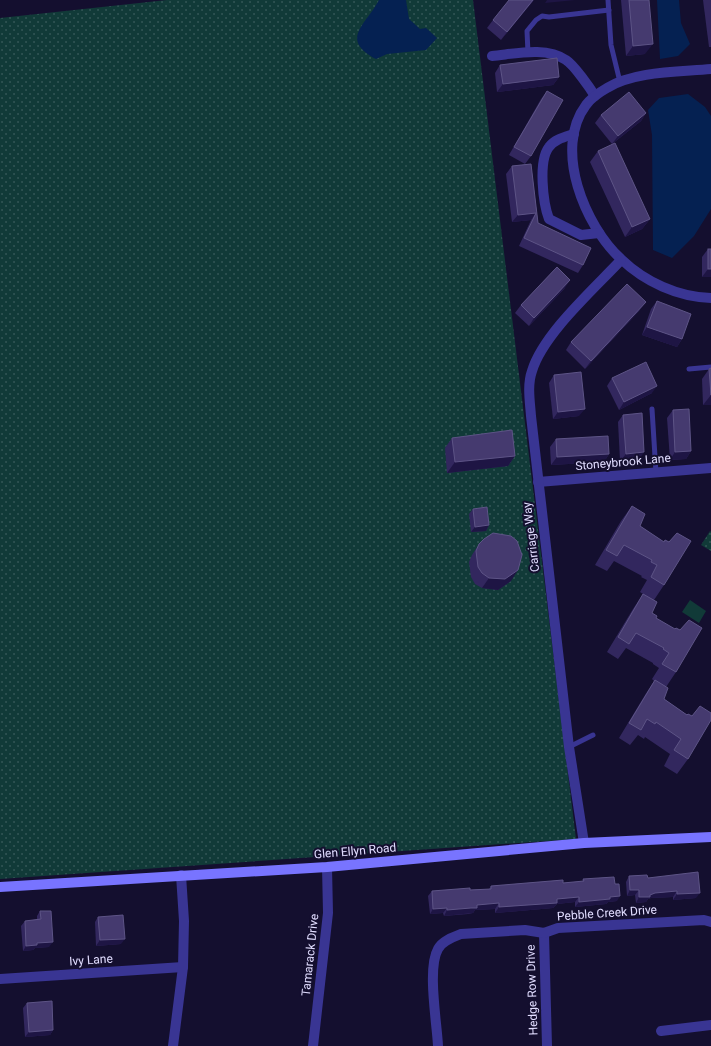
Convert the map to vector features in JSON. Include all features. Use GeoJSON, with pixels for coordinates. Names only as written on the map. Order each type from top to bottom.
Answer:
{"type":"FeatureCollection","features":[{"type":"Feature","properties":{"kind":"street"},"geometry":{"type":"LineString","coordinates":[[492,56],[528,53],[553,55],[566,60],[595,96]]}},
{"type":"Feature","properties":{"kind":"street"},"geometry":{"type":"LineString","coordinates":[[711,68],[640,76],[608,87],[586,104],[574,134],[572,146],[575,175],[582,199],[592,222],[599,233],[621,260],[660,286],[685,295],[711,298]]}},
{"type":"Feature","properties":{"kind":"street"},"geometry":{"type":"LineString","coordinates":[[574,134],[559,138],[549,147],[542,174],[545,209],[549,219],[582,235],[599,233]]}},
{"type":"Feature","properties":{"kind":"street","name":"Carriage Way"},"geometry":{"type":"LineString","coordinates":[[584,843],[569,747],[538,482],[530,401],[531,372],[551,335],[621,260]]}},
{"type":"Feature","properties":{"kind":"street","name":"Stoneybrook Lane"},"geometry":{"type":"LineString","coordinates":[[538,482],[711,468]]}},
{"type":"Feature","properties":{"kind":"street","name":"Glen Ellyn Road"},"geometry":{"type":"LineString","coordinates":[[0,887],[327,866],[584,843],[711,837]]}},
{"type":"Feature","properties":{"kind":"street","name":"Tamarack Drive"},"geometry":{"type":"LineString","coordinates":[[314,1046],[328,913],[327,866]]}},
{"type":"Feature","properties":{"kind":"street"},"geometry":{"type":"LineString","coordinates":[[173,1046],[183,967],[184,921],[181,875]]}},
{"type":"Feature","properties":{"kind":"street","name":"Pebble Creek Drive"},"geometry":{"type":"LineString","coordinates":[[438,1046],[433,964],[438,948],[451,937],[460,934],[525,930],[544,933],[558,928],[704,920],[711,922]]}},
{"type":"Feature","properties":{"kind":"street","name":"Hedge Row Drive"},"geometry":{"type":"LineString","coordinates":[[544,933],[547,1046]]}},
{"type":"Feature","properties":{"kind":"street","name":"Ivy Lane"},"geometry":{"type":"LineString","coordinates":[[0,979],[183,967]]}},
{"type":"Feature","properties":{"kind":"street"},"geometry":{"type":"LineString","coordinates":[[661,1031],[711,1025]]}},
{"type":"Feature","properties":{"kind":"lane"},"geometry":{"type":"LineString","coordinates":[[608,0],[611,45],[620,82]]}},
{"type":"Feature","properties":{"kind":"lane"},"geometry":{"type":"LineString","coordinates":[[528,53],[527,31],[536,20],[542,16],[549,17],[609,10]]}},
{"type":"Feature","properties":{"kind":"lane"},"geometry":{"type":"LineString","coordinates":[[689,369],[711,367]]}},
{"type":"Feature","properties":{"kind":"lane"},"geometry":{"type":"LineString","coordinates":[[652,409],[656,473]]}},
{"type":"Feature","properties":{"kind":"lane"},"geometry":{"type":"LineString","coordinates":[[569,747],[593,735]]}},
{"type":"Feature","properties":{"kind":"green space"},"geometry":{"type":"Polygon","coordinates":[[[167,0],[473,0],[576,839],[0,879],[0,18],[167,0]]]}},
{"type":"Feature","properties":{"kind":"green space"},"geometry":{"type":"Polygon","coordinates":[[[710,531],[711,532],[711,551],[701,545],[710,531]]]}},
{"type":"Feature","properties":{"kind":"green space"},"geometry":{"type":"Polygon","coordinates":[[[690,600],[706,611],[699,623],[682,612],[690,600]]]}},
{"type":"Feature","properties":{"kind":"water"},"geometry":{"type":"Polygon","coordinates":[[[379,0],[406,0],[409,19],[420,29],[426,28],[437,38],[426,50],[387,54],[376,59],[365,52],[359,45],[357,38],[363,24],[379,0]]]}},
{"type":"Feature","properties":{"kind":"water"},"geometry":{"type":"Polygon","coordinates":[[[657,0],[679,0],[681,23],[690,44],[678,56],[660,59],[657,0]]]}},
{"type":"Feature","properties":{"kind":"water"},"geometry":{"type":"Polygon","coordinates":[[[688,94],[705,107],[711,116],[711,209],[694,236],[672,258],[653,250],[652,135],[648,110],[659,98],[688,94]]]}},
{"type":"Feature","properties":{"kind":"building"},"geometry":{"type":"Polygon","coordinates":[[[509,0],[533,0],[507,32],[493,20],[509,0]]]}},
{"type":"Feature","properties":{"kind":"building"},"geometry":{"type":"Polygon","coordinates":[[[629,0],[649,0],[653,44],[633,46],[629,0]]]}},
{"type":"Feature","properties":{"kind":"building"},"geometry":{"type":"Polygon","coordinates":[[[557,58],[559,77],[503,84],[500,65],[557,58]]]}},
{"type":"Feature","properties":{"kind":"building"},"geometry":{"type":"Polygon","coordinates":[[[547,91],[563,100],[531,156],[514,147],[547,91]]]}},
{"type":"Feature","properties":{"kind":"building"},"geometry":{"type":"Polygon","coordinates":[[[629,92],[646,113],[618,136],[601,115],[629,92]]]}},
{"type":"Feature","properties":{"kind":"building"},"geometry":{"type":"Polygon","coordinates":[[[615,143],[650,219],[632,227],[598,151],[615,143]]]}},
{"type":"Feature","properties":{"kind":"building"},"geometry":{"type":"Polygon","coordinates":[[[531,164],[538,223],[591,248],[583,265],[524,238],[536,213],[518,215],[512,166],[531,164]]]}},
{"type":"Feature","properties":{"kind":"building"},"geometry":{"type":"Polygon","coordinates":[[[708,249],[711,249],[711,269],[708,269],[708,249]]]}},
{"type":"Feature","properties":{"kind":"building"},"geometry":{"type":"Polygon","coordinates":[[[557,267],[570,280],[534,318],[521,305],[557,267]]]}},
{"type":"Feature","properties":{"kind":"building"},"geometry":{"type":"Polygon","coordinates":[[[627,284],[646,302],[591,361],[571,342],[627,284]]]}},
{"type":"Feature","properties":{"kind":"building"},"geometry":{"type":"Polygon","coordinates":[[[657,301],[691,314],[682,339],[647,327],[657,301]]]}},
{"type":"Feature","properties":{"kind":"building"},"geometry":{"type":"Polygon","coordinates":[[[646,362],[657,386],[624,402],[612,378],[646,362]]]}},
{"type":"Feature","properties":{"kind":"building"},"geometry":{"type":"Polygon","coordinates":[[[711,368],[711,395],[709,369],[711,368]]]}},
{"type":"Feature","properties":{"kind":"building"},"geometry":{"type":"Polygon","coordinates":[[[581,372],[585,409],[558,412],[554,375],[581,372]]]}},
{"type":"Feature","properties":{"kind":"building"},"geometry":{"type":"Polygon","coordinates":[[[689,409],[691,451],[675,452],[673,410],[689,409]]]}},
{"type":"Feature","properties":{"kind":"building"},"geometry":{"type":"Polygon","coordinates":[[[642,413],[644,452],[626,454],[623,415],[642,413]]]}},
{"type":"Feature","properties":{"kind":"building"},"geometry":{"type":"Polygon","coordinates":[[[512,430],[515,456],[455,462],[452,438],[512,430]]]}},
{"type":"Feature","properties":{"kind":"building"},"geometry":{"type":"Polygon","coordinates":[[[608,436],[609,454],[557,457],[556,439],[608,436]]]}},
{"type":"Feature","properties":{"kind":"building"},"geometry":{"type":"Polygon","coordinates":[[[632,506],[645,514],[640,526],[664,542],[665,540],[669,542],[677,533],[691,541],[664,585],[651,577],[657,565],[651,562],[652,560],[624,545],[617,556],[606,550],[632,506]]]}},
{"type":"Feature","properties":{"kind":"building"},"geometry":{"type":"Polygon","coordinates":[[[487,507],[489,525],[475,527],[473,509],[487,507]]]}},
{"type":"Feature","properties":{"kind":"building"},"geometry":{"type":"Polygon","coordinates":[[[493,533],[511,536],[517,541],[522,555],[518,570],[505,579],[489,578],[482,573],[478,567],[476,551],[479,544],[493,533]]]}},
{"type":"Feature","properties":{"kind":"building"},"geometry":{"type":"Polygon","coordinates":[[[643,594],[657,602],[652,613],[657,616],[656,618],[675,629],[680,630],[689,620],[702,628],[676,672],[662,664],[669,653],[663,649],[664,648],[636,633],[629,644],[618,637],[643,594]]]}},
{"type":"Feature","properties":{"kind":"building"},"geometry":{"type":"Polygon","coordinates":[[[655,680],[668,688],[664,699],[687,715],[692,716],[700,706],[711,713],[711,720],[688,759],[674,750],[681,739],[656,722],[655,724],[647,719],[641,730],[629,723],[655,680]]]}},
{"type":"Feature","properties":{"kind":"building"},"geometry":{"type":"Polygon","coordinates":[[[698,872],[700,893],[677,894],[677,891],[655,893],[650,895],[650,897],[639,897],[639,890],[630,890],[629,876],[647,875],[648,878],[698,872]]]}},
{"type":"Feature","properties":{"kind":"building"},"geometry":{"type":"Polygon","coordinates":[[[614,877],[615,884],[619,884],[620,896],[610,897],[610,899],[579,902],[579,897],[557,899],[557,903],[499,907],[499,903],[477,905],[477,908],[447,910],[447,908],[433,909],[432,891],[470,888],[470,890],[491,889],[491,886],[563,880],[563,883],[584,881],[583,879],[614,877]]]}},
{"type":"Feature","properties":{"kind":"building"},"geometry":{"type":"Polygon","coordinates":[[[40,911],[51,911],[53,942],[37,943],[37,945],[26,946],[25,921],[41,919],[40,911]]]}},
{"type":"Feature","properties":{"kind":"building"},"geometry":{"type":"Polygon","coordinates":[[[123,915],[125,939],[100,940],[98,917],[123,915]]]}},
{"type":"Feature","properties":{"kind":"building"},"geometry":{"type":"Polygon","coordinates":[[[52,1001],[53,1030],[29,1032],[27,1003],[52,1001]]]}}]}
